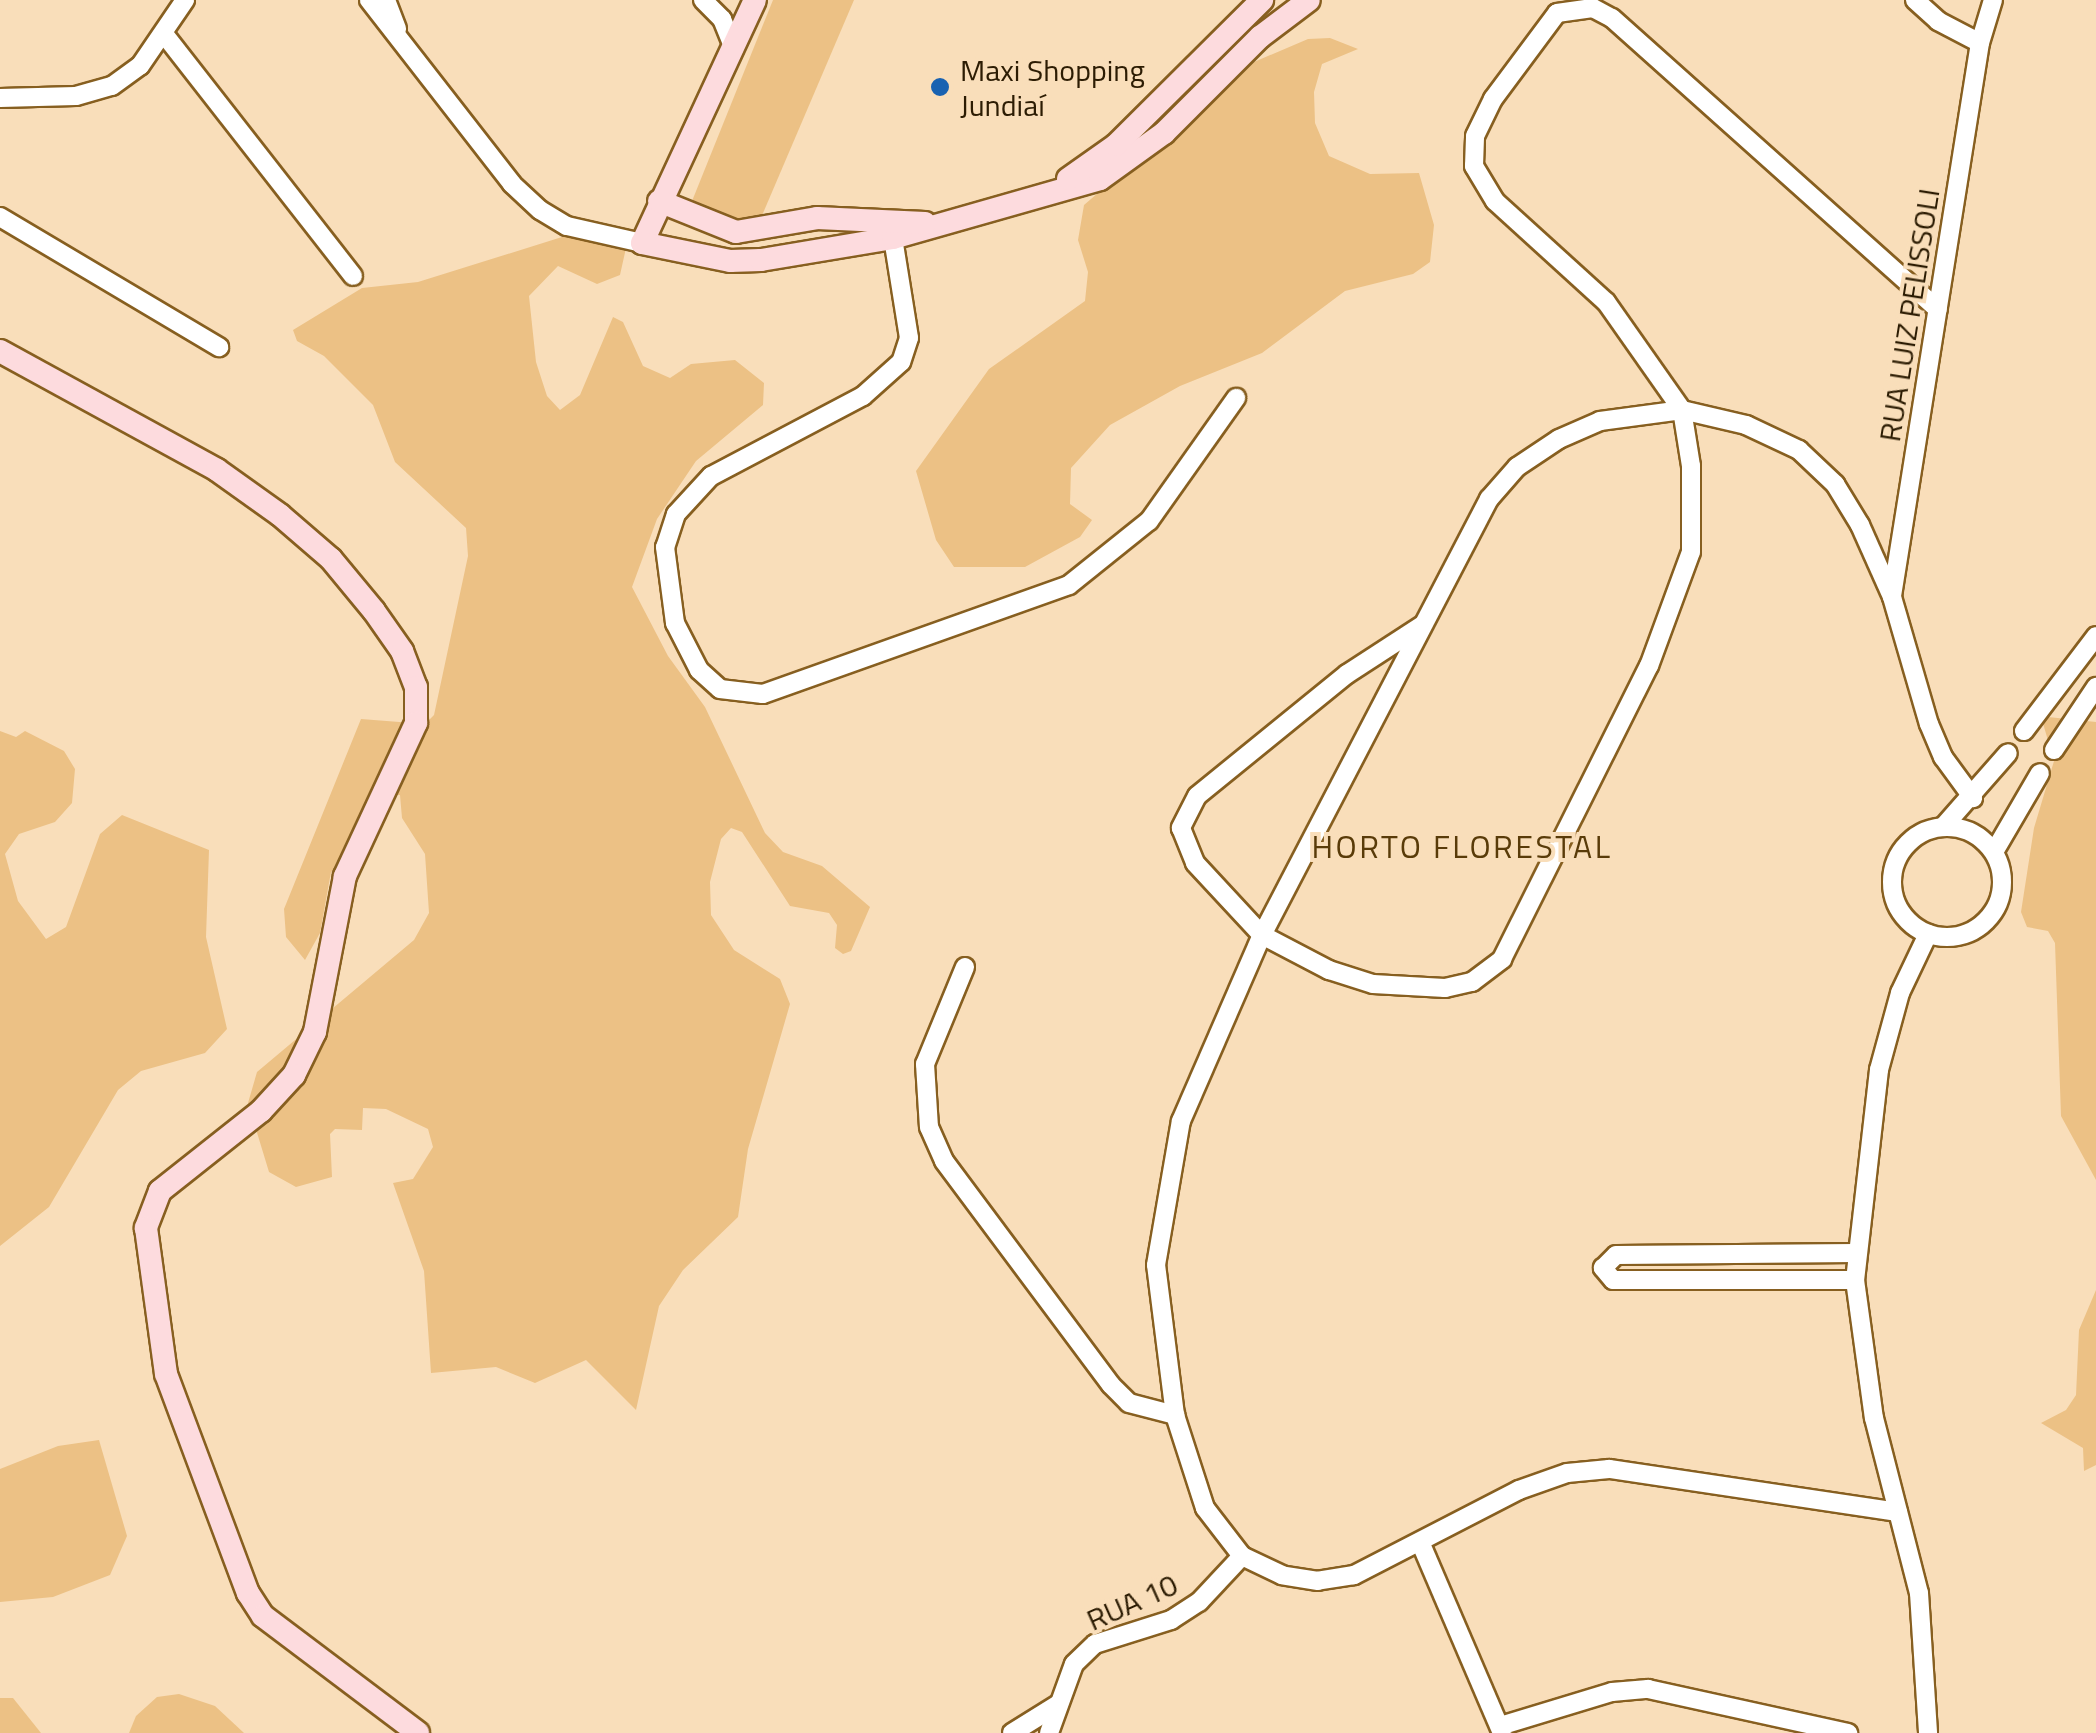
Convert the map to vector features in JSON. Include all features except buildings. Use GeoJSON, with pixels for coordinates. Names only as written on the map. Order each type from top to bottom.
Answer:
{"type":"FeatureCollection","features":[{"type":"Feature","properties":{"kind":"street"},"geometry":{"type":"LineString","coordinates":[[0,98],[76,96],[112,86],[164,34],[185,0]]}},
{"type":"Feature","properties":{"kind":"street"},"geometry":{"type":"LineString","coordinates":[[368,0],[540,210],[567,226],[730,261],[761,260],[893,238],[1100,179],[1164,133],[1309,0]]}},
{"type":"Feature","properties":{"kind":"street"},"geometry":{"type":"LineString","coordinates":[[386,0],[407,52]]}},
{"type":"Feature","properties":{"kind":"street"},"geometry":{"type":"LineString","coordinates":[[703,0],[722,18],[734,48]]}},
{"type":"Feature","properties":{"kind":"street"},"geometry":{"type":"LineString","coordinates":[[642,243],[755,0]]}},
{"type":"Feature","properties":{"kind":"street"},"geometry":{"type":"LineString","coordinates":[[1048,192],[1116,146],[1262,0]]}},
{"type":"Feature","properties":{"kind":"street"},"geometry":{"type":"LineString","coordinates":[[1914,0],[1938,21],[1980,42]]}},
{"type":"Feature","properties":{"kind":"street","name":"RUA LUIZ PELISSOLI"},"geometry":{"type":"LineString","coordinates":[[1892,597],[1980,42],[1993,0]]}},
{"type":"Feature","properties":{"kind":"street"},"geometry":{"type":"LineString","coordinates":[[1422,626],[1347,674],[1185,810],[1181,828],[1194,863],[1262,936],[1329,970],[1415,988],[1472,982],[1502,959],[1678,600],[1693,510],[1682,410],[1617,316],[1495,201],[1474,166],[1475,136],[1493,99],[1557,13],[1593,8],[1612,18],[1938,309]]}},
{"type":"Feature","properties":{"kind":"street"},"geometry":{"type":"LineString","coordinates":[[164,34],[353,276]]}},
{"type":"Feature","properties":{"kind":"street"},"geometry":{"type":"LineString","coordinates":[[1146,115],[1156,116],[1215,83]]}},
{"type":"Feature","properties":{"kind":"street"},"geometry":{"type":"LineString","coordinates":[[660,201],[736,232],[816,218],[939,224]]}},
{"type":"Feature","properties":{"kind":"street"},"geometry":{"type":"LineString","coordinates":[[0,218],[219,347]]}},
{"type":"Feature","properties":{"kind":"street"},"geometry":{"type":"LineString","coordinates":[[761,260],[764,240],[784,224]]}},
{"type":"Feature","properties":{"kind":"street"},"geometry":{"type":"LineString","coordinates":[[893,238],[908,338],[902,362],[863,396],[711,476],[676,514],[666,547],[675,623],[699,670],[720,689],[763,694],[1069,585],[1149,521],[1236,398]]}},
{"type":"Feature","properties":{"kind":"street"},"geometry":{"type":"LineString","coordinates":[[0,351],[216,470],[280,515],[332,559],[374,610],[402,651],[416,687],[416,723],[345,876],[314,1032],[294,1075],[261,1111],[160,1191],[146,1228],[166,1374],[248,1593],[263,1616],[418,1733]]}},
{"type":"Feature","properties":{"kind":"street"},"geometry":{"type":"LineString","coordinates":[[1898,1512],[1609,1469],[1567,1473],[1519,1490],[1421,1544],[1354,1575],[1318,1581],[1282,1576],[1242,1556],[1206,1508],[1175,1415],[1156,1265],[1167,1178],[1208,1050],[1262,936],[1422,626],[1490,499],[1517,468],[1600,422],[1682,410],[1746,425],[1799,450],[1835,484],[1860,524],[1892,597],[1929,724],[1943,758],[1973,798]]}},
{"type":"Feature","properties":{"kind":"street"},"geometry":{"type":"LineString","coordinates":[[2024,730],[2096,636]]}},
{"type":"Feature","properties":{"kind":"street"},"geometry":{"type":"LineString","coordinates":[[2054,750],[2096,687]]}},
{"type":"Feature","properties":{"kind":"street"},"geometry":{"type":"LineString","coordinates":[[1943,826],[1980,837],[1994,852],[2003,885],[1991,917],[1962,936],[1928,934],[1900,910],[1892,875],[1901,852],[1919,834],[1943,826],[1973,798],[2008,753]]}},
{"type":"Feature","properties":{"kind":"street"},"geometry":{"type":"LineString","coordinates":[[1994,852],[2040,773]]}},
{"type":"Feature","properties":{"kind":"street"},"geometry":{"type":"LineString","coordinates":[[1928,934],[1900,993],[1879,1070],[1855,1280],[1874,1418],[1925,1638],[1928,1733]]}},
{"type":"Feature","properties":{"kind":"street"},"geometry":{"type":"LineString","coordinates":[[966,966],[941,1013],[925,1064],[929,1126],[944,1161],[1111,1385],[1140,1407],[1175,1415]]}},
{"type":"Feature","properties":{"kind":"street"},"geometry":{"type":"LineString","coordinates":[[1855,1280],[1613,1280],[1603,1268],[1616,1254],[1856,1253]]}},
{"type":"Feature","properties":{"kind":"street"},"geometry":{"type":"LineString","coordinates":[[1421,1544],[1501,1730],[1612,1692],[1648,1689],[1848,1733]]}},
{"type":"Feature","properties":{"kind":"street","name":"RUA 10"},"geometry":{"type":"LineString","coordinates":[[1050,1733],[1074,1664],[1095,1644],[1171,1620],[1200,1602],[1242,1556]]}},
{"type":"Feature","properties":{"kind":"street"},"geometry":{"type":"LineString","coordinates":[[1012,1733],[1057,1705]]}},
{"type":"Feature","properties":{"kind":"shaded area"},"geometry":{"type":"Polygon","coordinates":[[[773,0],[854,0],[755,232],[686,216],[773,0]]]}},
{"type":"Feature","properties":{"kind":"shaded area"},"geometry":{"type":"Polygon","coordinates":[[[1330,38],[1358,49],[1322,64],[1314,92],[1315,123],[1329,156],[1370,174],[1419,173],[1434,225],[1430,262],[1413,274],[1345,291],[1262,353],[1180,386],[1110,425],[1071,468],[1070,504],[1092,520],[1080,537],[1025,567],[954,567],[936,540],[916,471],[989,369],[1085,301],[1088,272],[1078,240],[1084,205],[1247,65],[1308,39],[1330,38]]]}},
{"type":"Feature","properties":{"kind":"shaded area"},"geometry":{"type":"Polygon","coordinates":[[[589,235],[626,248],[620,275],[597,284],[558,266],[529,296],[536,362],[547,396],[560,410],[580,395],[613,317],[623,322],[643,366],[670,378],[691,364],[735,360],[764,383],[763,405],[696,461],[657,519],[632,587],[668,656],[705,707],[765,833],[783,852],[822,866],[870,907],[851,951],[843,954],[835,948],[837,925],[829,913],[790,906],[742,832],[731,828],[721,839],[710,882],[711,915],[734,950],[780,979],[790,1004],[748,1149],[738,1217],[683,1270],[659,1306],[636,1410],[586,1360],[535,1383],[496,1367],[431,1373],[424,1271],[393,1183],[413,1179],[433,1147],[428,1129],[386,1109],[363,1108],[362,1130],[335,1129],[330,1134],[332,1177],[296,1187],[269,1172],[248,1103],[257,1072],[414,940],[429,913],[425,854],[402,818],[400,795],[392,795],[350,857],[331,872],[320,933],[305,960],[286,937],[284,909],[361,719],[425,724],[434,715],[468,556],[466,528],[395,462],[373,405],[324,356],[297,341],[293,330],[362,288],[418,282],[562,237],[589,235]]]}},
{"type":"Feature","properties":{"kind":"shaded area"},"geometry":{"type":"Polygon","coordinates":[[[2048,717],[2096,722],[2096,1180],[2061,1116],[2055,943],[2048,931],[2027,927],[2021,912],[2034,828],[2054,761],[2042,720],[2048,717]]]}},
{"type":"Feature","properties":{"kind":"shaded area"},"geometry":{"type":"Polygon","coordinates":[[[0,731],[16,737],[25,731],[64,751],[75,769],[72,803],[55,822],[19,834],[5,854],[18,901],[46,939],[66,927],[100,834],[122,815],[209,850],[206,937],[227,1029],[205,1053],[141,1071],[118,1090],[49,1207],[0,1246],[0,731]]]}},
{"type":"Feature","properties":{"kind":"shaded area"},"geometry":{"type":"Polygon","coordinates":[[[2096,1290],[2096,1465],[2084,1471],[2083,1448],[2041,1423],[2066,1410],[2076,1395],[2079,1330],[2096,1290]]]}},
{"type":"Feature","properties":{"kind":"shaded area"},"geometry":{"type":"Polygon","coordinates":[[[99,1440],[127,1536],[110,1575],[53,1597],[0,1602],[0,1469],[58,1446],[99,1440]]]}},
{"type":"Feature","properties":{"kind":"shaded area"},"geometry":{"type":"Polygon","coordinates":[[[179,1694],[215,1706],[244,1733],[129,1733],[136,1716],[157,1697],[179,1694]]]}},
{"type":"Feature","properties":{"kind":"shaded area"},"geometry":{"type":"Polygon","coordinates":[[[0,1698],[13,1698],[41,1733],[0,1733],[0,1698]]]}},
{"type":"Feature","properties":{"kind":"place","name":"Maxi Shopping Jundiaí"},"geometry":{"type":"Point","coordinates":[940,87]}},
{"type":"Feature","properties":{"kind":"district","name":"HORTO FLORESTAL"},"geometry":{"type":"Point","coordinates":[1462,846]}}]}
